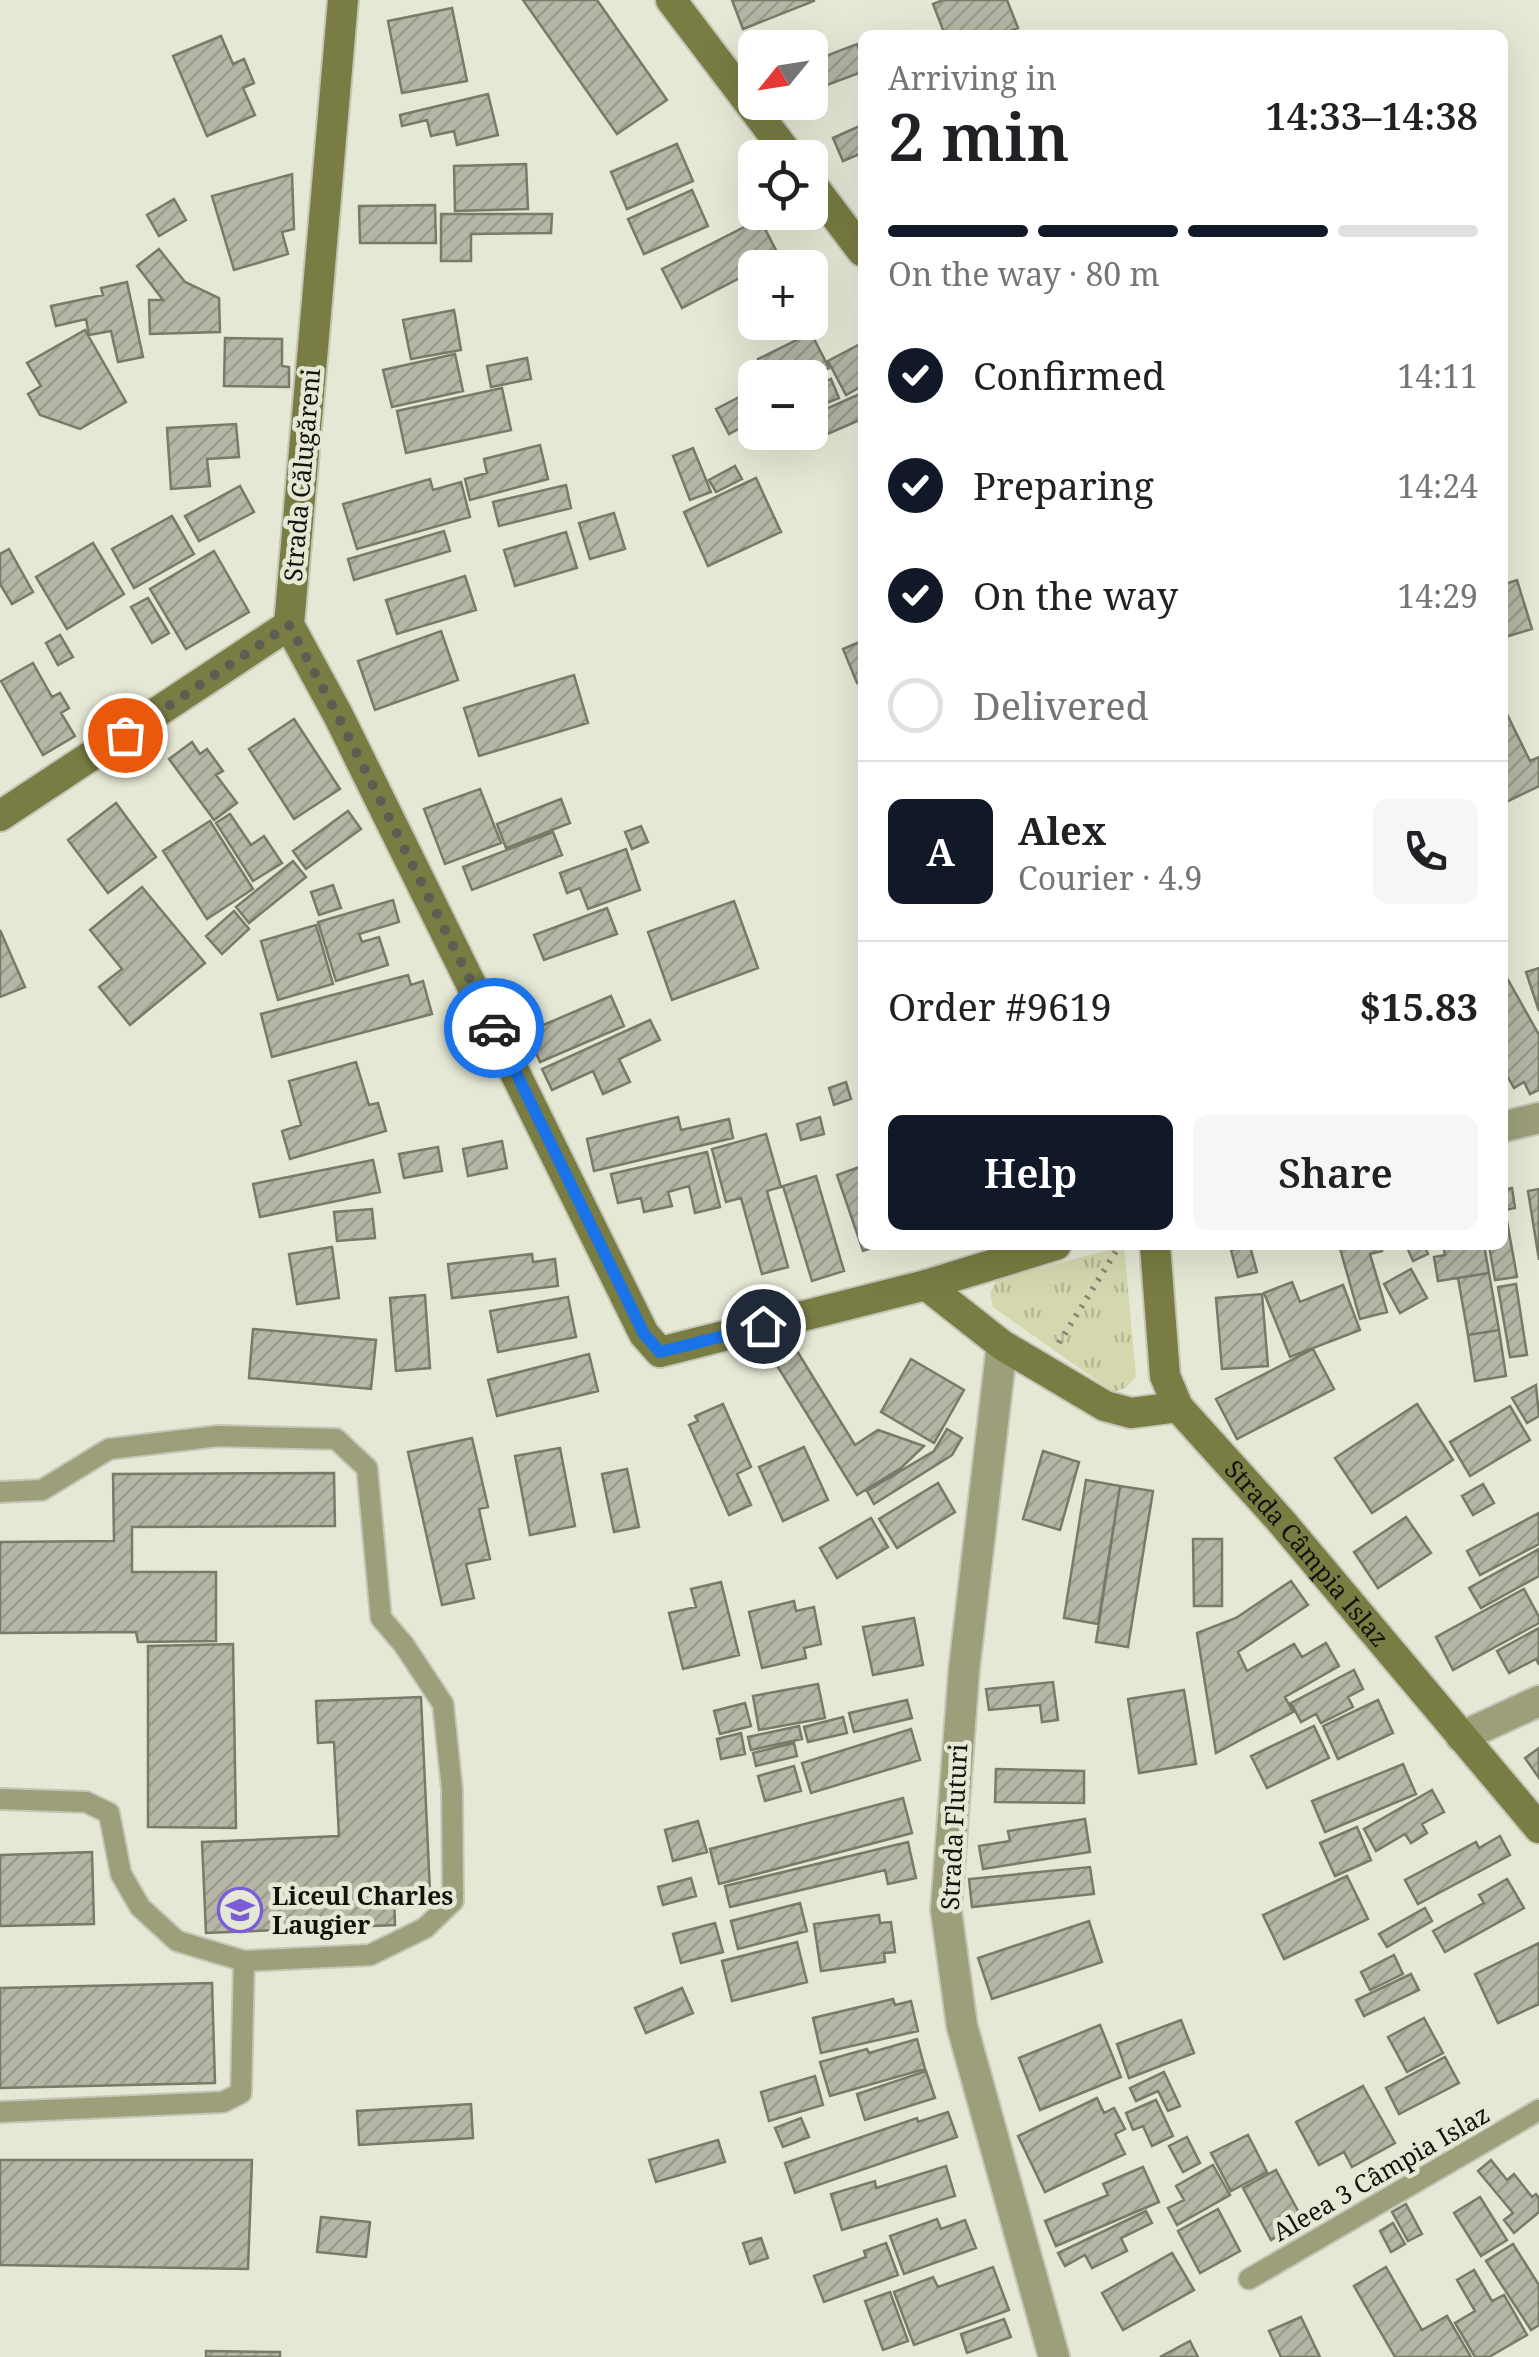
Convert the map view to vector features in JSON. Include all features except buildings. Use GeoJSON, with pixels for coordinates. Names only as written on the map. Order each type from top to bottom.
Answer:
{"type":"FeatureCollection","features":[{"type":"Feature","properties":{"kind":"street","name":"Strada Călugăreni"},"geometry":{"type":"LineString","coordinates":[[289,625],[342,0]]}},
{"type":"Feature","properties":{"kind":"street"},"geometry":{"type":"LineString","coordinates":[[671,0],[777,140]]}},
{"type":"Feature","properties":{"kind":"street"},"geometry":{"type":"LineString","coordinates":[[828,206],[858,246]]}},
{"type":"Feature","properties":{"kind":"street"},"geometry":{"type":"LineString","coordinates":[[0,816],[289,625],[347,733],[644,1334],[660,1352],[926,1284],[1039,1250]]}},
{"type":"Feature","properties":{"kind":"street"},"geometry":{"type":"LineString","coordinates":[[1508,1126],[1539,1118]]}},
{"type":"Feature","properties":{"kind":"street","name":"Strada Câmpia Islaz"},"geometry":{"type":"LineString","coordinates":[[1155,1250],[1165,1376],[1178,1407],[1280,1520],[1539,1828]]}},
{"type":"Feature","properties":{"kind":"street"},"geometry":{"type":"LineString","coordinates":[[926,1284],[1002,1345],[1106,1406],[1131,1413],[1178,1407]]}},
{"type":"Feature","properties":{"kind":"street","name":"Strada Fluturi"},"geometry":{"type":"LineString","coordinates":[[1002,1345],[964,1670],[946,1910],[962,2026],[1054,2357]]}},
{"type":"Feature","properties":{"kind":"street"},"geometry":{"type":"LineString","coordinates":[[1461,1737],[1539,1701]]}},
{"type":"Feature","properties":{"kind":"lane"},"geometry":{"type":"LineString","coordinates":[[0,1492],[42,1490],[110,1449],[218,1436],[336,1439],[367,1468],[381,1618],[442,1704],[452,1789],[453,1900],[426,1928],[370,1955],[244,1962],[177,1941],[140,1907],[122,1874],[110,1813],[86,1802],[0,1799]]}},
{"type":"Feature","properties":{"kind":"lane"},"geometry":{"type":"LineString","coordinates":[[0,2112],[223,2102],[241,2093],[244,1962]]}},
{"type":"Feature","properties":{"kind":"lane","name":"Aleea 3 Câmpia Islaz"},"geometry":{"type":"LineString","coordinates":[[1248,2279],[1539,2110]]}},
{"type":"Feature","properties":{"kind":"path"},"geometry":{"type":"LineString","coordinates":[[1042,1370],[1117,1250]]}},
{"type":"Feature","properties":{"kind":"green space"},"geometry":{"type":"Polygon","coordinates":[[[1109,1250],[1124,1250],[1136,1376],[1126,1388],[1113,1392],[993,1307],[990,1292],[998,1279],[1109,1250]]]}},
{"type":"Feature","properties":{"kind":"way so far"},"geometry":{"type":"LineString","coordinates":[[125,735],[289,625],[494,1028]]}},
{"type":"Feature","properties":{"kind":"place","name":"Liceul Charles Laugier"},"geometry":{"type":"Point","coordinates":[240,1910]}},
{"type":"Feature","properties":{"kind":"route"},"geometry":{"type":"LineString","coordinates":[[494,1028],[644,1334],[660,1352],[763,1326]]}}]}
